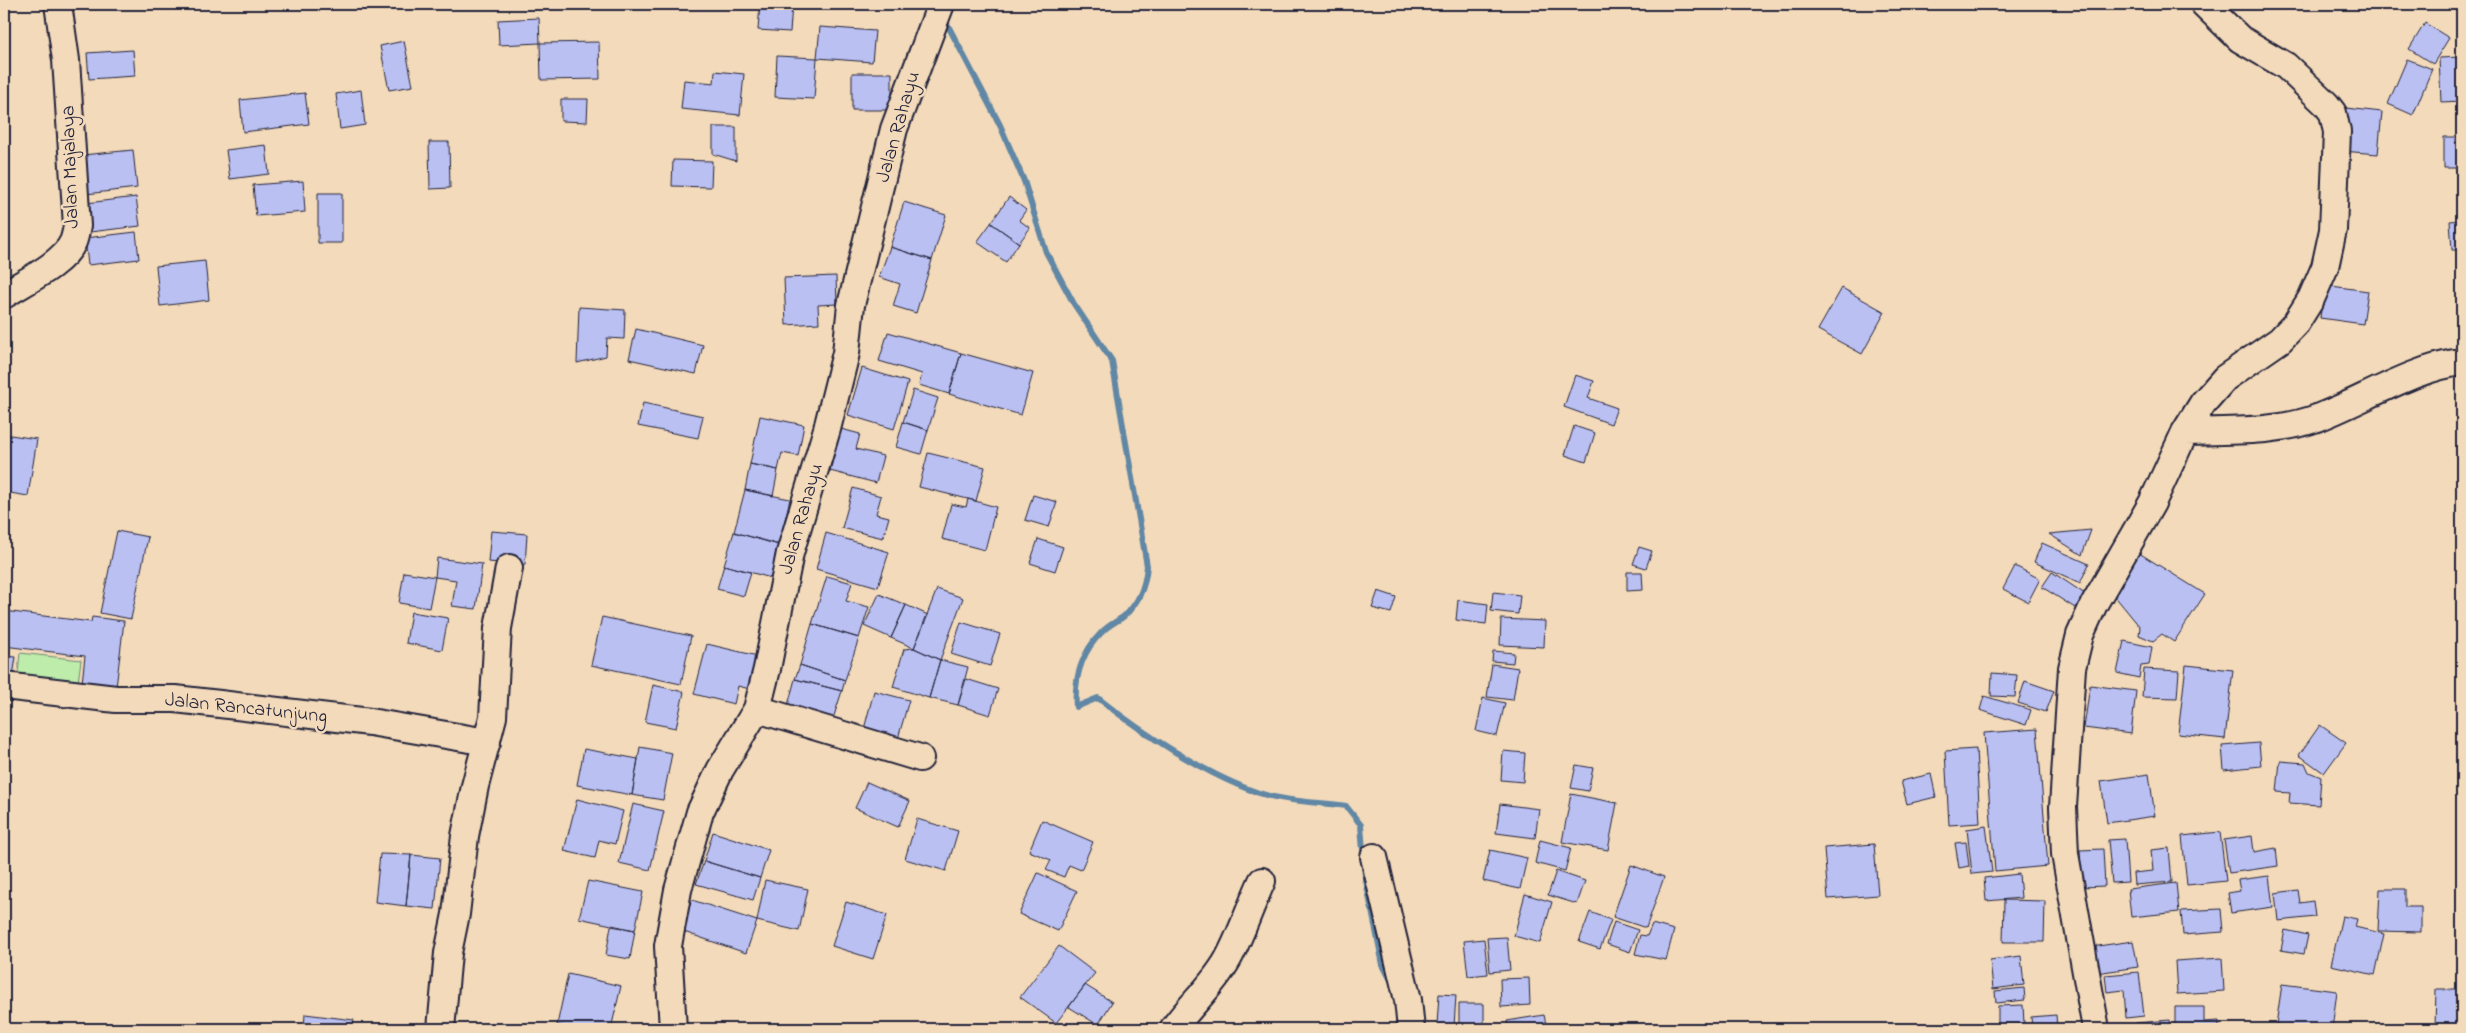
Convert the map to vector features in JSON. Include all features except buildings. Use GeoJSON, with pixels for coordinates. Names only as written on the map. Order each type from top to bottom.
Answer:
{"type":"FeatureCollection","features":[{"type":"Feature","properties":{"kind":"street","name":"Jalan Majalaya"},"geometry":{"type":"LineString","coordinates":[[4,295],[44,271],[63,255],[74,242],[77,226],[66,60],[58,4]]}},
{"type":"Feature","properties":{"kind":"street"},"geometry":{"type":"LineString","coordinates":[[2096,1029],[2065,854],[2064,807],[2072,668],[2080,635],[2094,604],[2152,503],[2185,432],[2202,403],[2225,378],[2280,340],[2296,323],[2311,299],[2324,267],[2334,230],[2337,132],[2333,113],[2286,66],[2240,39],[2204,4]]}},
{"type":"Feature","properties":{"kind":"street","name":"Jalan Rahayu"},"geometry":{"type":"LineString","coordinates":[[673,1029],[668,946],[678,890],[700,812],[709,792],[757,709],[768,669],[790,553],[827,429],[846,352],[851,305],[894,130],[939,10]]}},
{"type":"Feature","properties":{"kind":"street"},"geometry":{"type":"LineString","coordinates":[[2185,432],[2290,426],[2316,418],[2430,369],[2462,362]]}},
{"type":"Feature","properties":{"kind":"street"},"geometry":{"type":"LineString","coordinates":[[441,1029],[448,953],[456,914],[466,836],[475,786],[493,717],[498,628],[509,568]]}},
{"type":"Feature","properties":{"kind":"street","name":"Jalan Rancatunjung"},"geometry":{"type":"LineString","coordinates":[[4,686],[116,698],[174,699],[220,704],[379,724],[487,742]]}},
{"type":"Feature","properties":{"kind":"street"},"geometry":{"type":"LineString","coordinates":[[757,709],[920,758]]}},
{"type":"Feature","properties":{"kind":"street"},"geometry":{"type":"LineString","coordinates":[[1374,857],[1408,1000],[1411,1029]]}},
{"type":"Feature","properties":{"kind":"street"},"geometry":{"type":"LineString","coordinates":[[1173,1029],[1183,1015],[1209,987],[1228,959],[1262,881]]}},
{"type":"Feature","properties":{"kind":"green space"},"geometry":{"type":"Polygon","coordinates":[[[20,653],[81,660],[77,690],[17,684],[20,653]]]}},
{"type":"Feature","properties":{"kind":"waterway"},"geometry":{"type":"LineString","coordinates":[[944,18],[1000,125],[1024,181],[1046,252],[1074,304],[1112,361],[1147,566],[1143,588],[1129,612],[1101,633],[1088,649],[1080,667],[1076,687],[1076,707],[1098,698],[1175,752],[1218,775],[1259,793],[1291,800],[1346,806],[1361,825],[1365,876],[1383,965],[1393,984]]}}]}
